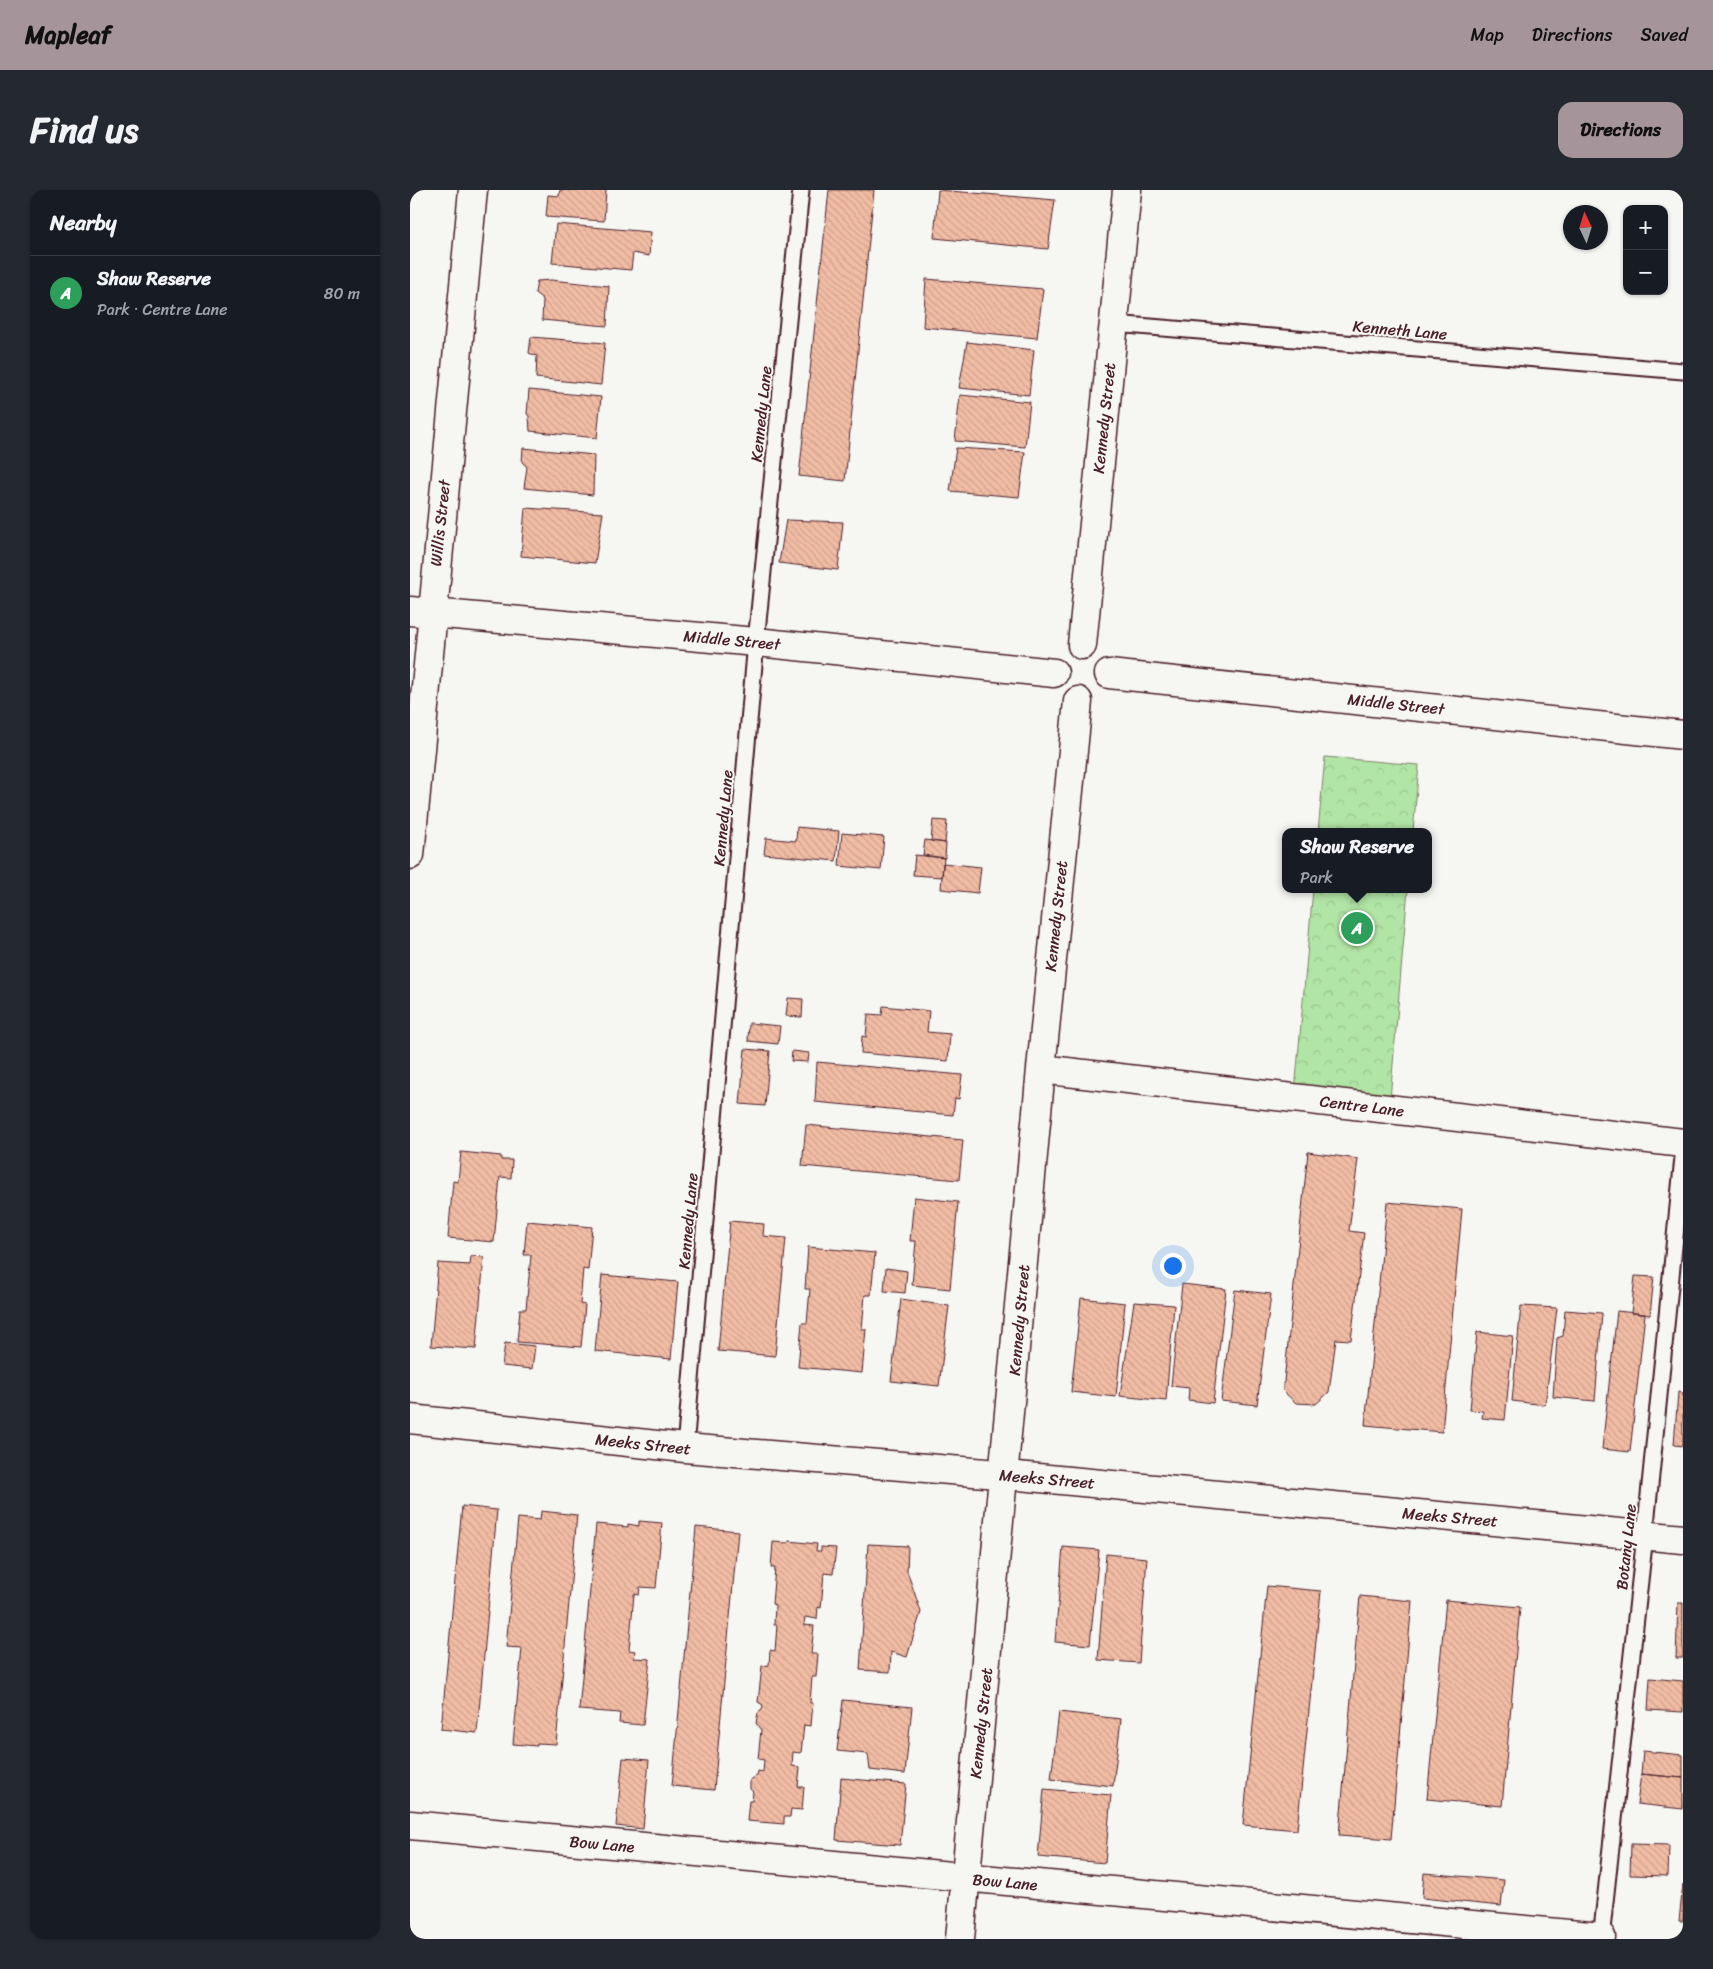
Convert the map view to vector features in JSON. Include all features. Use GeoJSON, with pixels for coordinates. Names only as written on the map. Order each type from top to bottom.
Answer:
{"type":"FeatureCollection","features":[{"type":"Feature","properties":{"kind":"street","name":"Willis Street"},"geometry":{"type":"LineString","coordinates":[[410,855],[421,612],[473,190]]}},
{"type":"Feature","properties":{"kind":"street","name":"Kennedy Street"},"geometry":{"type":"LineString","coordinates":[[1082,645],[1127,190]]}},
{"type":"Feature","properties":{"kind":"street","name":"Middle Street"},"geometry":{"type":"LineString","coordinates":[[421,612],[756,642],[1054,673]]}},
{"type":"Feature","properties":{"kind":"street"},"geometry":{"type":"LineString","coordinates":[[1082,645],[1091,647],[1104,656],[1109,674],[1107,683],[1100,693],[1092,698],[1078,701],[1062,692],[1056,684],[1054,673],[1056,663],[1061,655],[1069,649],[1082,645]]}},
{"type":"Feature","properties":{"kind":"street","name":"Middle Street"},"geometry":{"type":"LineString","coordinates":[[1109,674],[1683,735]]}},
{"type":"Feature","properties":{"kind":"street","name":"Kennedy Street"},"geometry":{"type":"LineString","coordinates":[[960,1939],[1005,1475],[1041,1069],[1078,701]]}},
{"type":"Feature","properties":{"kind":"street","name":"Centre Lane"},"geometry":{"type":"LineString","coordinates":[[1041,1069],[1683,1143]]}},
{"type":"Feature","properties":{"kind":"street","name":"Meeks Street"},"geometry":{"type":"LineString","coordinates":[[410,1419],[685,1448],[1005,1475],[1683,1539]]}},
{"type":"Feature","properties":{"kind":"street","name":"Bow Lane"},"geometry":{"type":"LineString","coordinates":[[410,1826],[1601,1938]]}},
{"type":"Feature","properties":{"kind":"lane","name":"Kennedy Lane"},"geometry":{"type":"LineString","coordinates":[[685,1448],[756,642],[801,190]]}},
{"type":"Feature","properties":{"kind":"lane","name":"Kenneth Lane"},"geometry":{"type":"LineString","coordinates":[[1114,324],[1683,371]]}},
{"type":"Feature","properties":{"kind":"lane","name":"Botany Lane"},"geometry":{"type":"LineString","coordinates":[[1601,1938],[1645,1535],[1683,1157]]}},
{"type":"Feature","properties":{"kind":"green space"},"geometry":{"type":"Polygon","coordinates":[[[1325,757],[1419,765],[1413,828],[1318,828],[1325,757]]]}},
{"type":"Feature","properties":{"kind":"green space"},"geometry":{"type":"Polygon","coordinates":[[[1313,893],[1408,893],[1390,1099],[1295,1091],[1313,893]]]}},
{"type":"Feature","properties":{"kind":"building"},"geometry":{"type":"Polygon","coordinates":[[[560,190],[606,190],[604,221],[546,217],[548,195],[559,196],[560,190]]]}},
{"type":"Feature","properties":{"kind":"building"},"geometry":{"type":"Polygon","coordinates":[[[829,190],[874,190],[845,481],[799,476],[829,190]]]}},
{"type":"Feature","properties":{"kind":"building"},"geometry":{"type":"Polygon","coordinates":[[[938,190],[1055,200],[1048,249],[934,238],[938,190]]]}},
{"type":"Feature","properties":{"kind":"building"},"geometry":{"type":"Polygon","coordinates":[[[556,224],[651,232],[649,256],[633,253],[631,270],[552,263],[556,224]]]}},
{"type":"Feature","properties":{"kind":"building"},"geometry":{"type":"Polygon","coordinates":[[[926,279],[1043,289],[1037,338],[923,327],[926,279]]]}},
{"type":"Feature","properties":{"kind":"building"},"geometry":{"type":"Polygon","coordinates":[[[551,280],[609,286],[607,326],[542,320],[543,299],[535,293],[537,281],[551,280]]]}},
{"type":"Feature","properties":{"kind":"building"},"geometry":{"type":"Polygon","coordinates":[[[531,337],[605,343],[601,385],[536,378],[537,356],[529,353],[531,337]]]}},
{"type":"Feature","properties":{"kind":"building"},"geometry":{"type":"Polygon","coordinates":[[[967,342],[1034,350],[1029,395],[959,388],[967,342]]]}},
{"type":"Feature","properties":{"kind":"building"},"geometry":{"type":"Polygon","coordinates":[[[529,390],[601,397],[597,438],[530,431],[529,416],[527,414],[529,390]]]}},
{"type":"Feature","properties":{"kind":"building"},"geometry":{"type":"Polygon","coordinates":[[[960,395],[1030,402],[1025,447],[955,441],[960,395]]]}},
{"type":"Feature","properties":{"kind":"building"},"geometry":{"type":"Polygon","coordinates":[[[523,448],[594,455],[593,495],[524,488],[527,467],[522,462],[523,448]]]}},
{"type":"Feature","properties":{"kind":"building"},"geometry":{"type":"Polygon","coordinates":[[[956,448],[1025,452],[1019,497],[950,491],[956,448]]]}},
{"type":"Feature","properties":{"kind":"building"},"geometry":{"type":"Polygon","coordinates":[[[525,508],[603,513],[595,563],[521,556],[525,508]]]}},
{"type":"Feature","properties":{"kind":"building"},"geometry":{"type":"Polygon","coordinates":[[[786,520],[843,522],[838,570],[779,563],[786,520]]]}},
{"type":"Feature","properties":{"kind":"building"},"geometry":{"type":"Polygon","coordinates":[[[933,820],[947,821],[945,843],[931,841],[933,820]]]}},
{"type":"Feature","properties":{"kind":"building"},"geometry":{"type":"Polygon","coordinates":[[[797,827],[839,831],[836,861],[764,854],[766,838],[796,841],[797,827]]]}},
{"type":"Feature","properties":{"kind":"building"},"geometry":{"type":"Polygon","coordinates":[[[842,833],[884,837],[881,870],[839,866],[842,833]]]}},
{"type":"Feature","properties":{"kind":"building"},"geometry":{"type":"Polygon","coordinates":[[[925,840],[946,843],[945,858],[923,855],[925,840]]]}},
{"type":"Feature","properties":{"kind":"building"},"geometry":{"type":"Polygon","coordinates":[[[915,855],[944,858],[942,877],[913,875],[915,855]]]}},
{"type":"Feature","properties":{"kind":"building"},"geometry":{"type":"Polygon","coordinates":[[[943,863],[981,867],[978,893],[941,889],[943,863]]]}},
{"type":"Feature","properties":{"kind":"building"},"geometry":{"type":"Polygon","coordinates":[[[788,998],[803,999],[802,1017],[786,1016],[788,998]]]}},
{"type":"Feature","properties":{"kind":"building"},"geometry":{"type":"Polygon","coordinates":[[[883,1006],[929,1011],[927,1032],[950,1034],[948,1061],[861,1053],[862,1036],[866,1037],[868,1014],[882,1015],[883,1006]]]}},
{"type":"Feature","properties":{"kind":"building"},"geometry":{"type":"Polygon","coordinates":[[[749,1023],[780,1026],[778,1044],[748,1041],[749,1023]]]}},
{"type":"Feature","properties":{"kind":"building"},"geometry":{"type":"Polygon","coordinates":[[[745,1049],[770,1051],[765,1106],[740,1104],[745,1049]]]}},
{"type":"Feature","properties":{"kind":"building"},"geometry":{"type":"Polygon","coordinates":[[[792,1051],[809,1053],[808,1062],[791,1061],[792,1051]]]}},
{"type":"Feature","properties":{"kind":"building"},"geometry":{"type":"Polygon","coordinates":[[[817,1062],[962,1075],[959,1099],[955,1098],[953,1115],[815,1102],[817,1062]]]}},
{"type":"Feature","properties":{"kind":"building"},"geometry":{"type":"Polygon","coordinates":[[[806,1125],[963,1140],[959,1180],[802,1166],[806,1125]]]}},
{"type":"Feature","properties":{"kind":"building"},"geometry":{"type":"Polygon","coordinates":[[[461,1152],[501,1156],[501,1160],[512,1160],[511,1178],[500,1177],[494,1242],[448,1238],[453,1181],[458,1182],[461,1152]]]}},
{"type":"Feature","properties":{"kind":"building"},"geometry":{"type":"Polygon","coordinates":[[[1308,1152],[1358,1159],[1349,1231],[1364,1233],[1351,1340],[1336,1339],[1329,1392],[1316,1404],[1296,1403],[1283,1391],[1308,1152]]]}},
{"type":"Feature","properties":{"kind":"building"},"geometry":{"type":"Polygon","coordinates":[[[914,1197],[958,1202],[950,1289],[912,1285],[916,1241],[910,1241],[914,1197]]]}},
{"type":"Feature","properties":{"kind":"building"},"geometry":{"type":"Polygon","coordinates":[[[1387,1202],[1462,1209],[1442,1432],[1365,1425],[1387,1202]]]}},
{"type":"Feature","properties":{"kind":"building"},"geometry":{"type":"Polygon","coordinates":[[[527,1221],[592,1227],[588,1270],[583,1269],[580,1304],[585,1305],[581,1347],[517,1342],[520,1309],[526,1309],[531,1255],[524,1255],[527,1221]]]}},
{"type":"Feature","properties":{"kind":"building"},"geometry":{"type":"Polygon","coordinates":[[[730,1221],[764,1224],[763,1236],[786,1238],[775,1356],[718,1351],[730,1221]]]}},
{"type":"Feature","properties":{"kind":"building"},"geometry":{"type":"Polygon","coordinates":[[[808,1247],[875,1253],[871,1295],[865,1295],[862,1329],[866,1329],[862,1373],[798,1367],[802,1323],[807,1323],[810,1289],[805,1289],[808,1247]]]}},
{"type":"Feature","properties":{"kind":"building"},"geometry":{"type":"Polygon","coordinates":[[[471,1256],[484,1257],[476,1349],[431,1346],[438,1263],[470,1265],[471,1256]]]}},
{"type":"Feature","properties":{"kind":"building"},"geometry":{"type":"Polygon","coordinates":[[[886,1268],[907,1271],[905,1293],[884,1291],[886,1268]]]}},
{"type":"Feature","properties":{"kind":"building"},"geometry":{"type":"Polygon","coordinates":[[[602,1275],[678,1282],[671,1359],[595,1351],[602,1275]]]}},
{"type":"Feature","properties":{"kind":"building"},"geometry":{"type":"Polygon","coordinates":[[[1635,1276],[1654,1277],[1650,1315],[1631,1313],[1635,1276]]]}},
{"type":"Feature","properties":{"kind":"building"},"geometry":{"type":"Polygon","coordinates":[[[1182,1284],[1226,1289],[1213,1403],[1188,1400],[1189,1388],[1171,1386],[1182,1284]]]}},
{"type":"Feature","properties":{"kind":"building"},"geometry":{"type":"Polygon","coordinates":[[[1235,1290],[1271,1294],[1257,1405],[1221,1401],[1235,1290]]]}},
{"type":"Feature","properties":{"kind":"building"},"geometry":{"type":"Polygon","coordinates":[[[1081,1298],[1125,1303],[1116,1397],[1071,1392],[1081,1298]]]}},
{"type":"Feature","properties":{"kind":"building"},"geometry":{"type":"Polygon","coordinates":[[[901,1299],[949,1306],[939,1386],[891,1381],[901,1299]]]}},
{"type":"Feature","properties":{"kind":"building"},"geometry":{"type":"Polygon","coordinates":[[[1134,1302],[1174,1305],[1166,1401],[1120,1396],[1134,1302]]]}},
{"type":"Feature","properties":{"kind":"building"},"geometry":{"type":"Polygon","coordinates":[[[1521,1306],[1557,1308],[1545,1405],[1512,1401],[1521,1306]]]}},
{"type":"Feature","properties":{"kind":"building"},"geometry":{"type":"Polygon","coordinates":[[[1565,1310],[1602,1313],[1595,1401],[1553,1397],[1557,1338],[1563,1336],[1565,1310]]]}},
{"type":"Feature","properties":{"kind":"building"},"geometry":{"type":"Polygon","coordinates":[[[1617,1311],[1645,1314],[1630,1452],[1602,1449],[1617,1311]]]}},
{"type":"Feature","properties":{"kind":"building"},"geometry":{"type":"Polygon","coordinates":[[[1477,1332],[1513,1336],[1505,1420],[1482,1418],[1483,1411],[1470,1410],[1477,1332]]]}},
{"type":"Feature","properties":{"kind":"building"},"geometry":{"type":"Polygon","coordinates":[[[505,1343],[535,1346],[532,1369],[502,1366],[505,1343]]]}},
{"type":"Feature","properties":{"kind":"building"},"geometry":{"type":"Polygon","coordinates":[[[1678,1392],[1683,1393],[1683,1446],[1674,1445],[1678,1392]]]}},
{"type":"Feature","properties":{"kind":"building"},"geometry":{"type":"Polygon","coordinates":[[[462,1506],[497,1510],[477,1733],[441,1729],[462,1506]]]}},
{"type":"Feature","properties":{"kind":"building"},"geometry":{"type":"Polygon","coordinates":[[[541,1511],[577,1515],[556,1744],[537,1743],[537,1746],[513,1744],[522,1648],[506,1647],[518,1518],[540,1520],[541,1511]]]}},
{"type":"Feature","properties":{"kind":"building"},"geometry":{"type":"Polygon","coordinates":[[[639,1521],[662,1523],[656,1588],[640,1587],[639,1595],[634,1594],[629,1650],[635,1651],[634,1658],[650,1659],[643,1725],[619,1723],[620,1713],[579,1710],[596,1524],[628,1527],[628,1524],[639,1526],[639,1521]]]}},
{"type":"Feature","properties":{"kind":"building"},"geometry":{"type":"Polygon","coordinates":[[[696,1527],[738,1531],[714,1790],[672,1786],[696,1527]]]}},
{"type":"Feature","properties":{"kind":"building"},"geometry":{"type":"Polygon","coordinates":[[[789,1541],[817,1544],[816,1551],[821,1551],[821,1547],[836,1548],[833,1574],[824,1573],[821,1608],[818,1607],[817,1619],[805,1617],[804,1625],[814,1626],[811,1654],[818,1654],[816,1677],[812,1677],[810,1703],[813,1703],[811,1726],[804,1725],[801,1753],[793,1752],[792,1766],[800,1767],[798,1787],[804,1787],[802,1810],[791,1809],[790,1817],[784,1817],[784,1824],[747,1821],[749,1801],[752,1801],[753,1792],[750,1789],[750,1780],[757,1776],[758,1771],[763,1772],[764,1760],[758,1759],[761,1730],[756,1723],[758,1713],[762,1710],[763,1705],[758,1702],[762,1666],[769,1665],[770,1650],[775,1651],[777,1625],[774,1625],[775,1605],[772,1604],[775,1568],[771,1568],[773,1542],[788,1543],[789,1541]]]}},
{"type":"Feature","properties":{"kind":"building"},"geometry":{"type":"Polygon","coordinates":[[[868,1544],[908,1546],[907,1571],[921,1612],[907,1657],[891,1652],[890,1672],[860,1670],[868,1544]]]}},
{"type":"Feature","properties":{"kind":"building"},"geometry":{"type":"Polygon","coordinates":[[[1063,1547],[1099,1550],[1090,1645],[1055,1642],[1063,1547]]]}},
{"type":"Feature","properties":{"kind":"building"},"geometry":{"type":"Polygon","coordinates":[[[1106,1554],[1147,1558],[1139,1663],[1098,1660],[1106,1554]]]}},
{"type":"Feature","properties":{"kind":"building"},"geometry":{"type":"Polygon","coordinates":[[[1267,1586],[1321,1591],[1297,1830],[1243,1825],[1267,1586]]]}},
{"type":"Feature","properties":{"kind":"building"},"geometry":{"type":"Polygon","coordinates":[[[1360,1596],[1412,1601],[1391,1839],[1339,1835],[1360,1596]]]}},
{"type":"Feature","properties":{"kind":"building"},"geometry":{"type":"Polygon","coordinates":[[[1446,1600],[1520,1607],[1502,1806],[1427,1799],[1446,1600]]]}},
{"type":"Feature","properties":{"kind":"building"},"geometry":{"type":"Polygon","coordinates":[[[1678,1603],[1683,1603],[1683,1658],[1676,1658],[1678,1603]]]}},
{"type":"Feature","properties":{"kind":"building"},"geometry":{"type":"Polygon","coordinates":[[[1650,1678],[1683,1681],[1683,1712],[1648,1710],[1650,1678]]]}},
{"type":"Feature","properties":{"kind":"building"},"geometry":{"type":"Polygon","coordinates":[[[843,1700],[912,1707],[905,1774],[870,1770],[868,1754],[837,1751],[843,1700]]]}},
{"type":"Feature","properties":{"kind":"building"},"geometry":{"type":"Polygon","coordinates":[[[1059,1712],[1121,1719],[1113,1786],[1051,1779],[1059,1712]]]}},
{"type":"Feature","properties":{"kind":"building"},"geometry":{"type":"Polygon","coordinates":[[[1643,1751],[1683,1755],[1683,1778],[1641,1774],[1643,1751]]]}},
{"type":"Feature","properties":{"kind":"building"},"geometry":{"type":"Polygon","coordinates":[[[623,1758],[649,1760],[643,1829],[616,1826],[623,1758]]]}},
{"type":"Feature","properties":{"kind":"building"},"geometry":{"type":"Polygon","coordinates":[[[1641,1774],[1683,1778],[1683,1809],[1637,1804],[1641,1774]]]}},
{"type":"Feature","properties":{"kind":"building"},"geometry":{"type":"Polygon","coordinates":[[[841,1778],[906,1784],[900,1845],[836,1840],[841,1778]]]}},
{"type":"Feature","properties":{"kind":"building"},"geometry":{"type":"Polygon","coordinates":[[[1044,1789],[1111,1795],[1105,1863],[1038,1857],[1044,1789]]]}},
{"type":"Feature","properties":{"kind":"building"},"geometry":{"type":"Polygon","coordinates":[[[1631,1844],[1669,1845],[1668,1876],[1630,1875],[1631,1844]]]}},
{"type":"Feature","properties":{"kind":"building"},"geometry":{"type":"Polygon","coordinates":[[[1424,1873],[1504,1880],[1501,1906],[1422,1898],[1424,1873]]]}},
{"type":"Feature","properties":{"kind":"building"},"geometry":{"type":"Polygon","coordinates":[[[1683,1884],[1683,1921],[1679,1921],[1683,1884]]]}},
{"type":"Feature","properties":{"kind":"place","name":"Shaw Reserve"},"geometry":{"type":"Point","coordinates":[1357,928]}}]}
